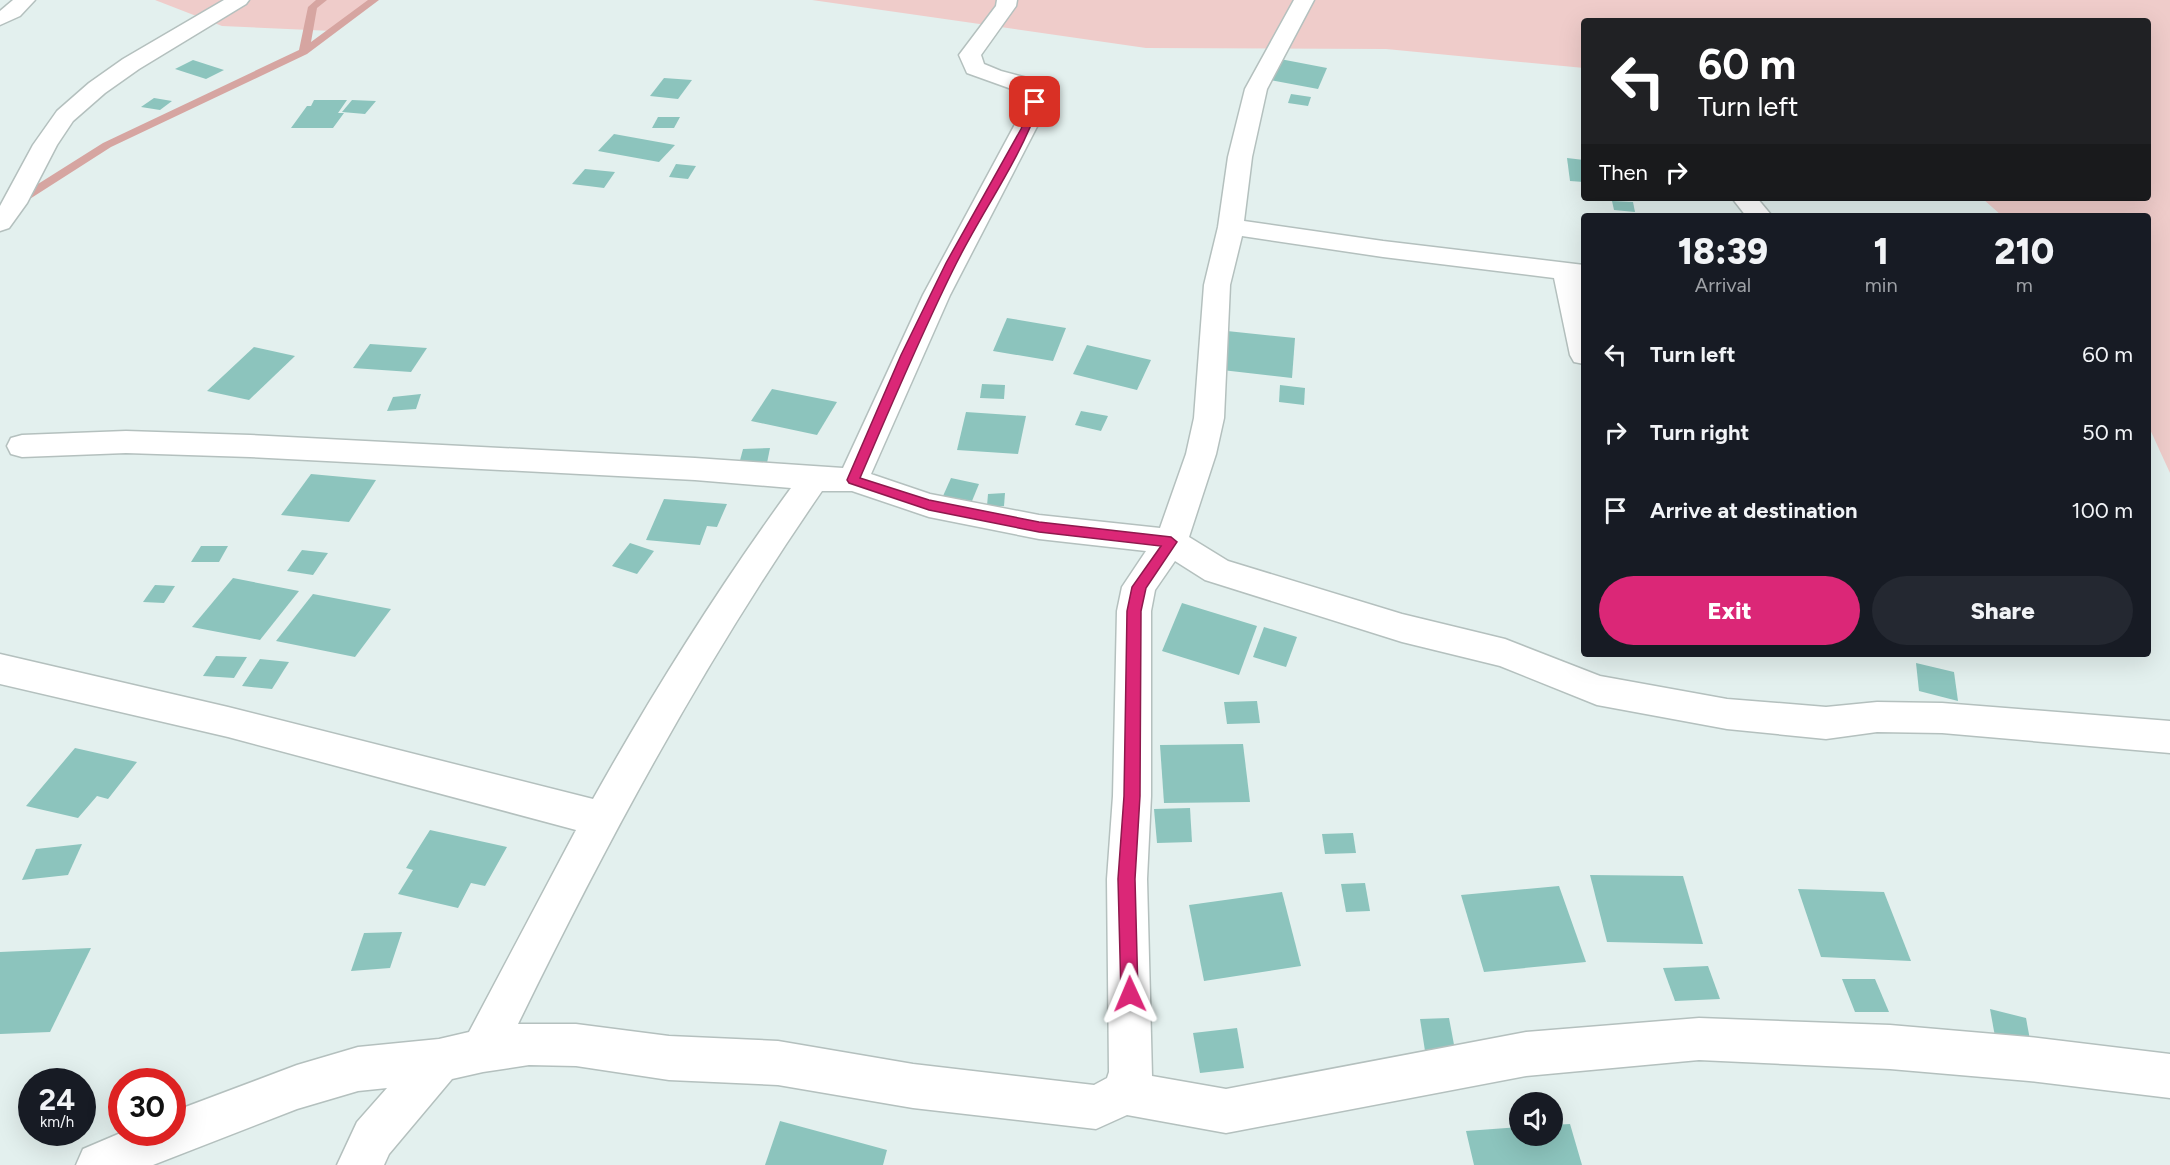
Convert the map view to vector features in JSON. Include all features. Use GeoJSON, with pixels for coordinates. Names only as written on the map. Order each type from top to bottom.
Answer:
{"type":"FeatureCollection","features":[{"type":"Feature","properties":{"kind":"street"},"geometry":{"type":"LineString","coordinates":[[0,19],[13,12],[25,0]]}},
{"type":"Feature","properties":{"kind":"street"},"geometry":{"type":"LineString","coordinates":[[0,223],[15,203],[45,145],[64,116],[97,88],[131,64],[239,0]]}},
{"type":"Feature","properties":{"kind":"street"},"geometry":{"type":"LineString","coordinates":[[853,480],[907,355],[946,273],[1026,129],[1035,102],[1034,94],[1020,82],[997,77],[975,68],[970,55],[1006,6],[1006,0]]}},
{"type":"Feature","properties":{"kind":"street"},"geometry":{"type":"LineString","coordinates":[[1125,1093],[1131,1072],[1126,879],[1132,796],[1134,611],[1139,587],[1171,542],[1202,454],[1209,418],[1217,285],[1231,227],[1240,157],[1256,89],[1304,0]]}},
{"type":"Feature","properties":{"kind":"street"},"geometry":{"type":"LineString","coordinates":[[1746,201],[1756,213]]}},
{"type":"Feature","properties":{"kind":"street"},"geometry":{"type":"LineString","coordinates":[[1231,227],[1575,272],[1581,327]]}},
{"type":"Feature","properties":{"kind":"street"},"geometry":{"type":"LineString","coordinates":[[22,446],[126,442],[250,446],[695,469],[853,480],[929,505],[1039,527],[1171,542],[1217,571],[1402,628],[1505,653],[1597,690],[1727,714],[1826,723],[1877,717],[1942,718],[2170,737]]}},
{"type":"Feature","properties":{"kind":"street"},"geometry":{"type":"LineString","coordinates":[[483,1050],[601,819],[710,634],[778,528],[814,479]]}},
{"type":"Feature","properties":{"kind":"street"},"geometry":{"type":"LineString","coordinates":[[0,669],[228,722],[601,819]]}},
{"type":"Feature","properties":{"kind":"street"},"geometry":{"type":"LineString","coordinates":[[99,1165],[188,1128],[297,1087],[358,1069],[439,1061],[483,1050],[529,1044],[576,1045],[669,1058],[778,1063],[913,1086],[1096,1107],[1125,1093],[1226,1111],[1526,1054],[1699,1039],[1890,1047],[2029,1059],[2170,1076]]}},
{"type":"Feature","properties":{"kind":"street"},"geometry":{"type":"LineString","coordinates":[[360,1165],[374,1138],[439,1061]]}},
{"type":"Feature","properties":{"kind":"shaded area"},"geometry":{"type":"Polygon","coordinates":[[[155,0],[374,0],[332,31],[222,26],[155,0]]]}},
{"type":"Feature","properties":{"kind":"shaded area"},"geometry":{"type":"Polygon","coordinates":[[[812,0],[2170,0],[2170,473],[2151,432],[2151,213],[1999,213],[1985,201],[2151,201],[2151,18],[1581,18],[1581,68],[1386,49],[1146,48],[812,0]]]}},
{"type":"Feature","properties":{"kind":"building"},"geometry":{"type":"Polygon","coordinates":[[[1280,59],[1327,68],[1318,89],[1270,80],[1280,59]]]}},
{"type":"Feature","properties":{"kind":"building"},"geometry":{"type":"Polygon","coordinates":[[[193,60],[224,70],[206,79],[175,69],[193,60]]]}},
{"type":"Feature","properties":{"kind":"building"},"geometry":{"type":"Polygon","coordinates":[[[664,78],[692,80],[678,99],[650,96],[664,78]]]}},
{"type":"Feature","properties":{"kind":"building"},"geometry":{"type":"Polygon","coordinates":[[[1291,94],[1311,97],[1308,106],[1288,103],[1291,94]]]}},
{"type":"Feature","properties":{"kind":"building"},"geometry":{"type":"Polygon","coordinates":[[[154,98],[172,101],[160,110],[141,107],[154,98]]]}},
{"type":"Feature","properties":{"kind":"building"},"geometry":{"type":"Polygon","coordinates":[[[314,100],[347,100],[338,113],[344,113],[333,128],[291,128],[307,106],[311,106],[314,100]]]}},
{"type":"Feature","properties":{"kind":"building"},"geometry":{"type":"Polygon","coordinates":[[[352,100],[376,101],[365,114],[342,112],[352,100]]]}},
{"type":"Feature","properties":{"kind":"building"},"geometry":{"type":"Polygon","coordinates":[[[658,117],[680,117],[674,128],[652,128],[658,117]]]}},
{"type":"Feature","properties":{"kind":"building"},"geometry":{"type":"Polygon","coordinates":[[[614,134],[675,145],[659,162],[598,151],[614,134]]]}},
{"type":"Feature","properties":{"kind":"building"},"geometry":{"type":"Polygon","coordinates":[[[1567,158],[1581,160],[1581,182],[1570,181],[1567,158]]]}},
{"type":"Feature","properties":{"kind":"building"},"geometry":{"type":"Polygon","coordinates":[[[676,164],[696,166],[688,179],[669,177],[676,164]]]}},
{"type":"Feature","properties":{"kind":"building"},"geometry":{"type":"Polygon","coordinates":[[[585,169],[615,172],[604,188],[572,184],[585,169]]]}},
{"type":"Feature","properties":{"kind":"building"},"geometry":{"type":"Polygon","coordinates":[[[1612,201],[1633,202],[1635,212],[1614,210],[1612,201]]]}},
{"type":"Feature","properties":{"kind":"building"},"geometry":{"type":"Polygon","coordinates":[[[1007,318],[1066,328],[1053,361],[993,351],[1007,318]]]}},
{"type":"Feature","properties":{"kind":"building"},"geometry":{"type":"Polygon","coordinates":[[[1227,331],[1295,338],[1292,378],[1222,370],[1227,331]]]}},
{"type":"Feature","properties":{"kind":"building"},"geometry":{"type":"Polygon","coordinates":[[[370,344],[427,348],[411,372],[353,368],[370,344]]]}},
{"type":"Feature","properties":{"kind":"building"},"geometry":{"type":"Polygon","coordinates":[[[1087,345],[1151,360],[1137,390],[1073,374],[1087,345]]]}},
{"type":"Feature","properties":{"kind":"building"},"geometry":{"type":"Polygon","coordinates":[[[254,347],[295,356],[249,400],[207,391],[254,347]]]}},
{"type":"Feature","properties":{"kind":"building"},"geometry":{"type":"Polygon","coordinates":[[[982,384],[1005,385],[1004,399],[980,398],[982,384]]]}},
{"type":"Feature","properties":{"kind":"building"},"geometry":{"type":"Polygon","coordinates":[[[1280,385],[1305,388],[1304,405],[1279,402],[1280,385]]]}},
{"type":"Feature","properties":{"kind":"building"},"geometry":{"type":"Polygon","coordinates":[[[772,389],[837,402],[817,435],[751,421],[772,389]]]}},
{"type":"Feature","properties":{"kind":"building"},"geometry":{"type":"Polygon","coordinates":[[[421,394],[416,409],[387,411],[393,397],[421,394]]]}},
{"type":"Feature","properties":{"kind":"building"},"geometry":{"type":"Polygon","coordinates":[[[1081,411],[1108,416],[1101,431],[1075,425],[1081,411]]]}},
{"type":"Feature","properties":{"kind":"building"},"geometry":{"type":"Polygon","coordinates":[[[966,412],[1026,416],[1018,454],[957,450],[966,412]]]}},
{"type":"Feature","properties":{"kind":"building"},"geometry":{"type":"Polygon","coordinates":[[[770,448],[766,468],[738,468],[743,449],[770,448]]]}},
{"type":"Feature","properties":{"kind":"building"},"geometry":{"type":"Polygon","coordinates":[[[311,474],[376,480],[349,522],[281,515],[311,474]]]}},
{"type":"Feature","properties":{"kind":"building"},"geometry":{"type":"Polygon","coordinates":[[[951,478],[979,484],[972,501],[943,496],[951,478]]]}},
{"type":"Feature","properties":{"kind":"building"},"geometry":{"type":"Polygon","coordinates":[[[1005,493],[1004,506],[987,506],[988,494],[1005,493]]]}},
{"type":"Feature","properties":{"kind":"building"},"geometry":{"type":"Polygon","coordinates":[[[664,499],[727,504],[717,527],[707,526],[700,545],[646,540],[664,499]]]}},
{"type":"Feature","properties":{"kind":"building"},"geometry":{"type":"Polygon","coordinates":[[[630,543],[654,551],[637,574],[612,566],[630,543]]]}},
{"type":"Feature","properties":{"kind":"building"},"geometry":{"type":"Polygon","coordinates":[[[201,546],[228,546],[219,562],[191,562],[201,546]]]}},
{"type":"Feature","properties":{"kind":"building"},"geometry":{"type":"Polygon","coordinates":[[[302,550],[328,553],[313,575],[287,571],[302,550]]]}},
{"type":"Feature","properties":{"kind":"building"},"geometry":{"type":"Polygon","coordinates":[[[233,578],[299,591],[260,640],[192,627],[233,578]]]}},
{"type":"Feature","properties":{"kind":"building"},"geometry":{"type":"Polygon","coordinates":[[[155,585],[175,586],[164,603],[143,602],[155,585]]]}},
{"type":"Feature","properties":{"kind":"building"},"geometry":{"type":"Polygon","coordinates":[[[313,594],[391,609],[355,657],[276,641],[313,594]]]}},
{"type":"Feature","properties":{"kind":"building"},"geometry":{"type":"Polygon","coordinates":[[[1182,603],[1257,626],[1239,675],[1162,651],[1182,603]]]}},
{"type":"Feature","properties":{"kind":"building"},"geometry":{"type":"Polygon","coordinates":[[[1264,627],[1297,637],[1286,667],[1253,657],[1264,627]]]}},
{"type":"Feature","properties":{"kind":"building"},"geometry":{"type":"Polygon","coordinates":[[[216,656],[247,657],[234,678],[203,676],[216,656]]]}},
{"type":"Feature","properties":{"kind":"building"},"geometry":{"type":"Polygon","coordinates":[[[260,659],[289,662],[272,689],[242,686],[260,659]]]}},
{"type":"Feature","properties":{"kind":"building"},"geometry":{"type":"Polygon","coordinates":[[[1916,663],[1954,672],[1958,701],[1919,691],[1916,663]]]}},
{"type":"Feature","properties":{"kind":"building"},"geometry":{"type":"Polygon","coordinates":[[[1257,701],[1260,723],[1227,724],[1224,702],[1257,701]]]}},
{"type":"Feature","properties":{"kind":"building"},"geometry":{"type":"Polygon","coordinates":[[[1243,744],[1250,802],[1164,803],[1160,745],[1243,744]]]}},
{"type":"Feature","properties":{"kind":"building"},"geometry":{"type":"Polygon","coordinates":[[[75,748],[137,762],[108,799],[97,796],[78,818],[26,806],[75,748]]]}},
{"type":"Feature","properties":{"kind":"building"},"geometry":{"type":"Polygon","coordinates":[[[1190,808],[1192,842],[1157,843],[1154,809],[1190,808]]]}},
{"type":"Feature","properties":{"kind":"building"},"geometry":{"type":"Polygon","coordinates":[[[430,830],[507,847],[485,886],[471,883],[458,908],[398,894],[413,870],[406,868],[430,830]]]}},
{"type":"Feature","properties":{"kind":"building"},"geometry":{"type":"Polygon","coordinates":[[[1353,833],[1356,853],[1325,854],[1322,834],[1353,833]]]}},
{"type":"Feature","properties":{"kind":"building"},"geometry":{"type":"Polygon","coordinates":[[[82,844],[68,875],[22,880],[36,849],[82,844]]]}},
{"type":"Feature","properties":{"kind":"building"},"geometry":{"type":"Polygon","coordinates":[[[1590,875],[1683,876],[1703,944],[1607,942],[1590,875]]]}},
{"type":"Feature","properties":{"kind":"building"},"geometry":{"type":"Polygon","coordinates":[[[1365,883],[1370,911],[1346,912],[1341,884],[1365,883]]]}},
{"type":"Feature","properties":{"kind":"building"},"geometry":{"type":"Polygon","coordinates":[[[1559,886],[1586,962],[1484,972],[1461,895],[1559,886]]]}},
{"type":"Feature","properties":{"kind":"building"},"geometry":{"type":"Polygon","coordinates":[[[1798,889],[1884,892],[1911,961],[1821,957],[1798,889]]]}},
{"type":"Feature","properties":{"kind":"building"},"geometry":{"type":"Polygon","coordinates":[[[1282,892],[1301,966],[1204,981],[1189,905],[1282,892]]]}},
{"type":"Feature","properties":{"kind":"building"},"geometry":{"type":"Polygon","coordinates":[[[402,932],[390,968],[351,971],[364,933],[402,932]]]}},
{"type":"Feature","properties":{"kind":"building"},"geometry":{"type":"Polygon","coordinates":[[[91,948],[50,1032],[0,1034],[0,952],[91,948]]]}},
{"type":"Feature","properties":{"kind":"building"},"geometry":{"type":"Polygon","coordinates":[[[1708,966],[1720,999],[1675,1001],[1663,968],[1708,966]]]}},
{"type":"Feature","properties":{"kind":"building"},"geometry":{"type":"Polygon","coordinates":[[[1842,979],[1875,979],[1889,1012],[1855,1012],[1842,979]]]}},
{"type":"Feature","properties":{"kind":"building"},"geometry":{"type":"Polygon","coordinates":[[[1990,1009],[2026,1018],[2032,1051],[1996,1042],[1990,1009]]]}},
{"type":"Feature","properties":{"kind":"building"},"geometry":{"type":"Polygon","coordinates":[[[1449,1018],[1455,1050],[1425,1051],[1420,1019],[1449,1018]]]}},
{"type":"Feature","properties":{"kind":"building"},"geometry":{"type":"Polygon","coordinates":[[[1237,1028],[1244,1068],[1200,1073],[1193,1033],[1237,1028]]]}},
{"type":"Feature","properties":{"kind":"building"},"geometry":{"type":"Polygon","coordinates":[[[780,1121],[887,1150],[883,1165],[765,1165],[780,1121]]]}},
{"type":"Feature","properties":{"kind":"building"},"geometry":{"type":"Polygon","coordinates":[[[1563,1124],[1570,1124],[1582,1165],[1474,1165],[1466,1131],[1509,1128],[1509,1146],[1563,1146],[1563,1124]]]}},
{"type":"Feature","properties":{"kind":"waterway"},"geometry":{"type":"LineString","coordinates":[[304,52],[313,7],[322,0]]}},
{"type":"Feature","properties":{"kind":"waterway"},"geometry":{"type":"LineString","coordinates":[[304,52],[374,0]]}},
{"type":"Feature","properties":{"kind":"waterway"},"geometry":{"type":"LineString","coordinates":[[0,215],[15,203],[107,145],[304,52]]}},
{"type":"Feature","properties":{"kind":"route"},"geometry":{"type":"LineString","coordinates":[[1035,102],[1026,129],[951,263],[907,355],[853,480],[929,505],[989,515],[1039,527],[1171,542],[1139,587],[1134,611],[1132,796],[1126,879],[1130,994]]}}]}
